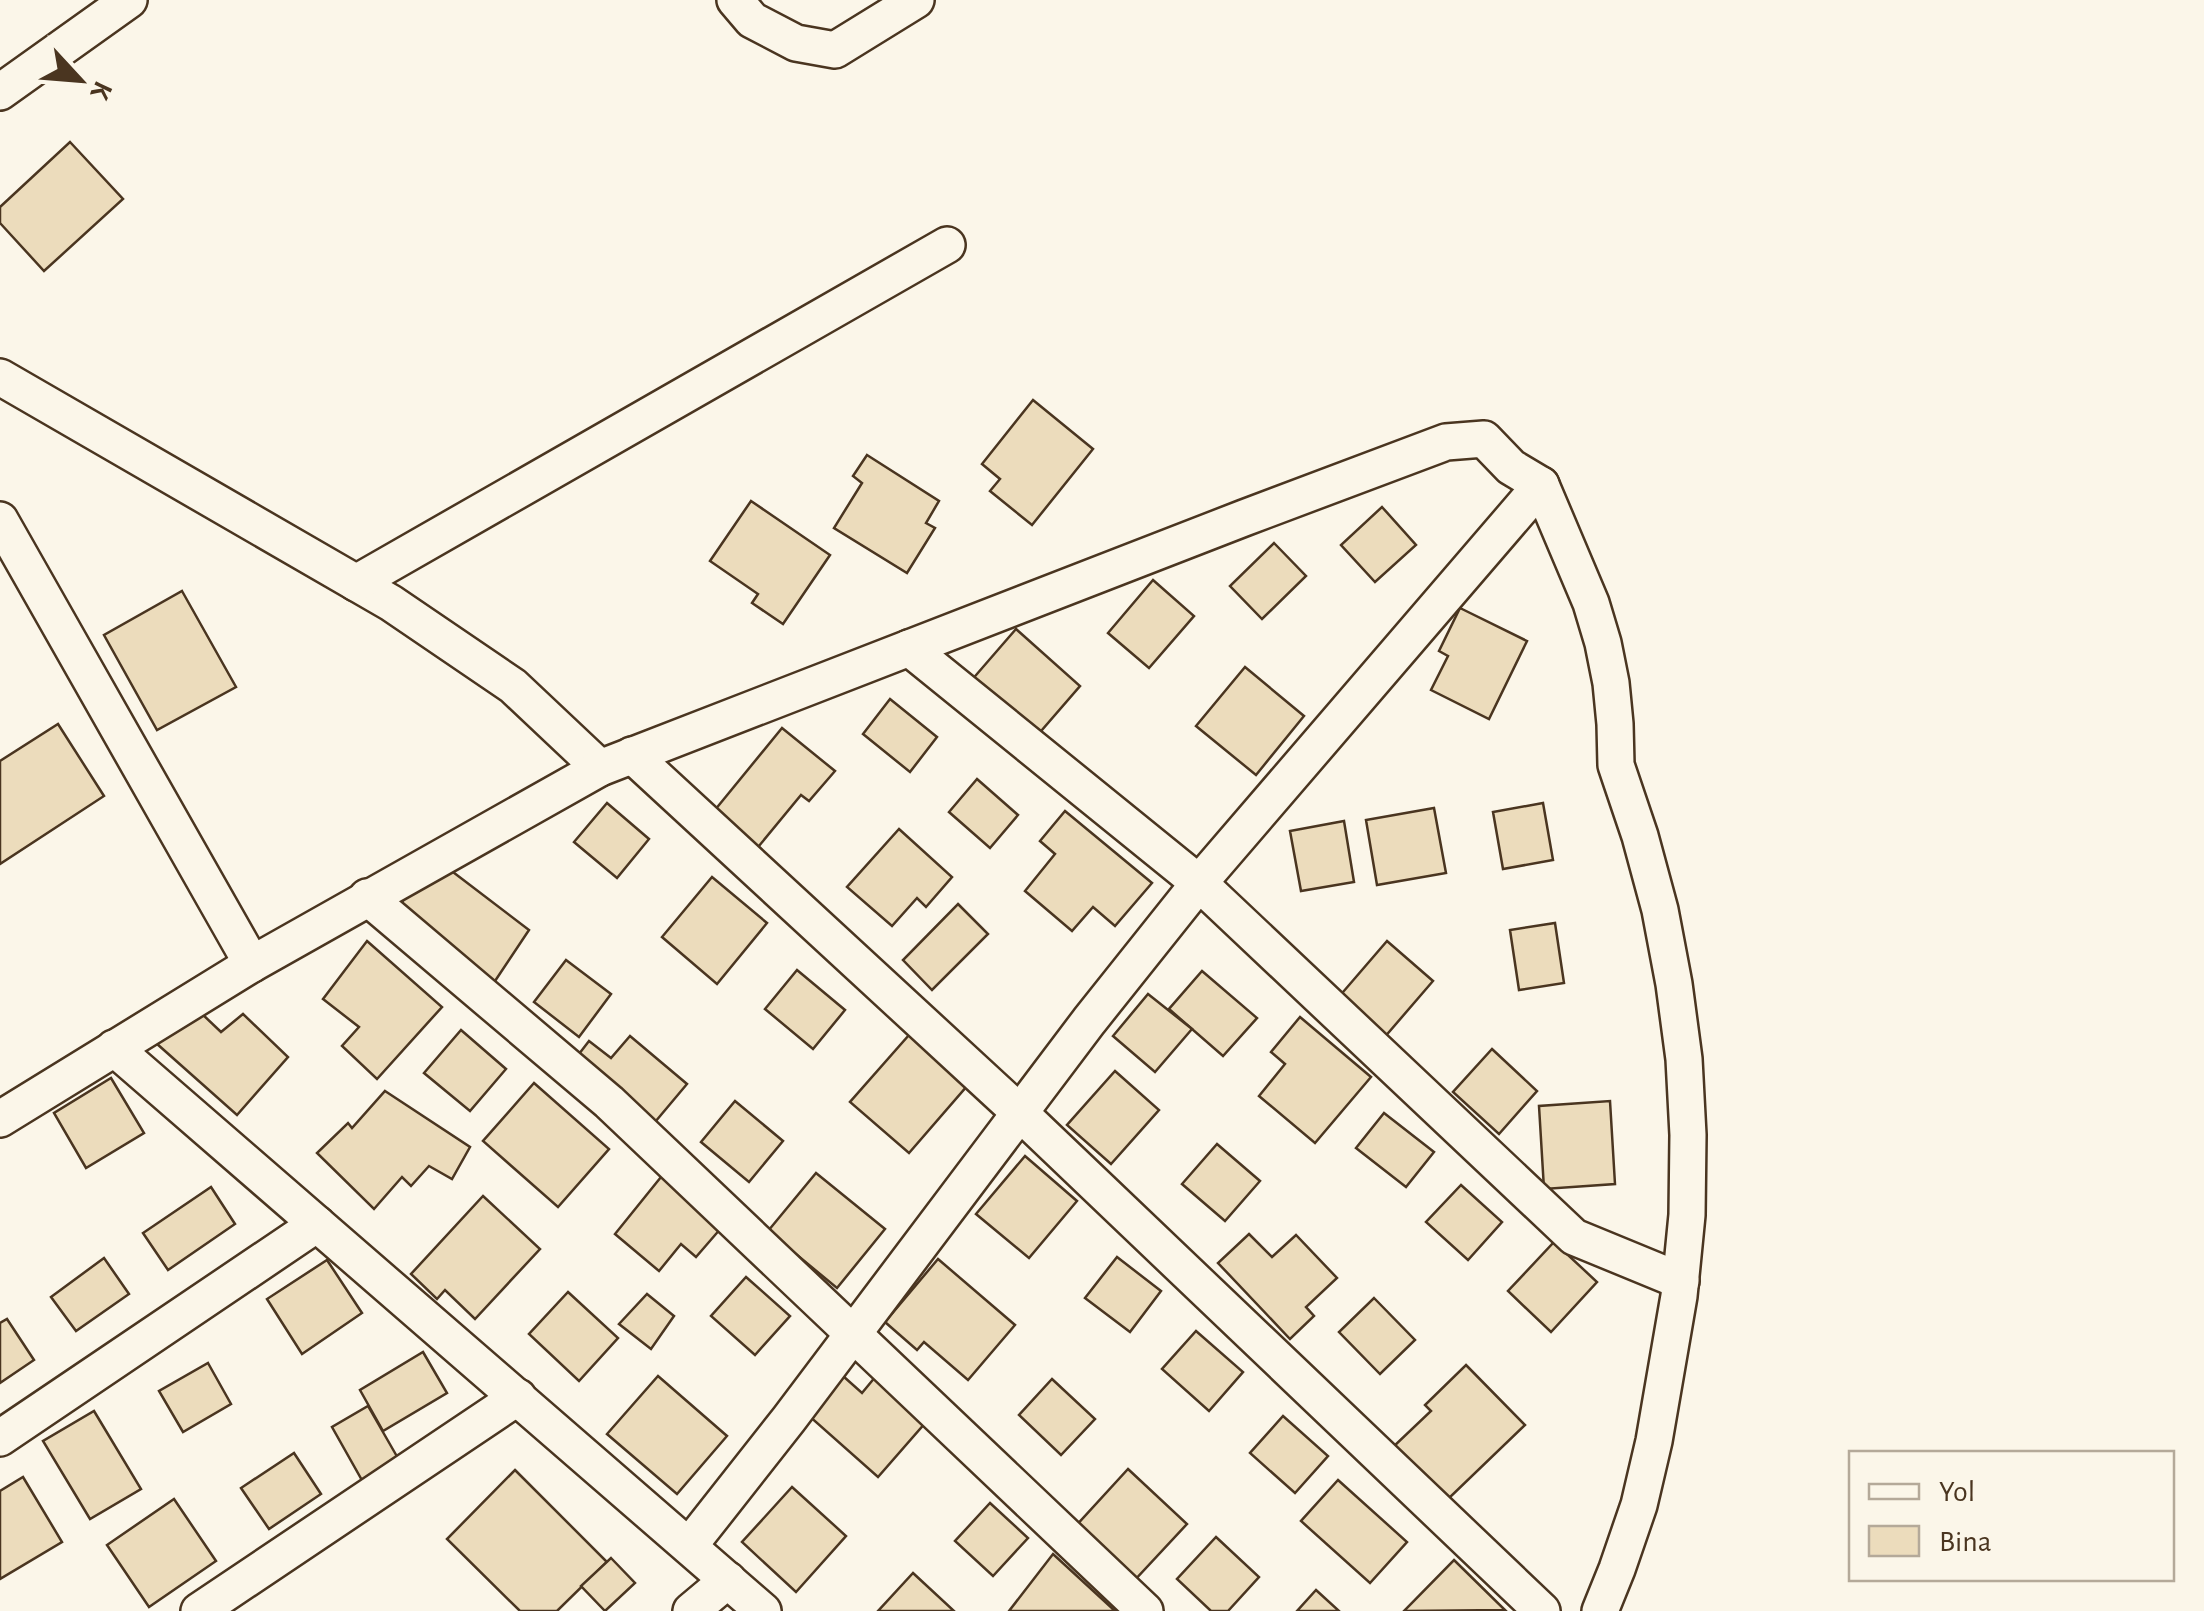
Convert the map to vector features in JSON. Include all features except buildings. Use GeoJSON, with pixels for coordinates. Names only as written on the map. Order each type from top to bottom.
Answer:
{"type":"FeatureCollection","features":[{"type":"Feature","properties":{"kind":"street"},"geometry":{"type":"LineString","coordinates":[[0,92],[129,0]]}},
{"type":"Feature","properties":{"kind":"street"},"geometry":{"type":"LineString","coordinates":[[735,0],[752,20],[796,44],[835,50],[916,0]]}},
{"type":"Feature","properties":{"kind":"street"},"geometry":{"type":"LineString","coordinates":[[356,583],[947,245]]}},
{"type":"Feature","properties":{"kind":"street"},"geometry":{"type":"LineString","coordinates":[[0,377],[391,603],[616,761],[1020,1113],[1542,1611]]}},
{"type":"Feature","properties":{"kind":"street"},"geometry":{"type":"LineString","coordinates":[[0,1119],[252,964],[616,761],[1446,442],[1484,439],[1511,467],[1541,485],[1591,604],[1603,643],[1615,724],[1616,765],[1660,910],[1684,1059],[1687,1216],[1681,1281],[1654,1441],[1618,1568],[1600,1611]]}},
{"type":"Feature","properties":{"kind":"street"},"geometry":{"type":"LineString","coordinates":[[689,1546],[1089,1021],[1199,884],[1541,485]]}},
{"type":"Feature","properties":{"kind":"street"},"geometry":{"type":"LineString","coordinates":[[0,520],[252,964]]}},
{"type":"Feature","properties":{"kind":"street"},"geometry":{"type":"LineString","coordinates":[[909,648],[1199,884],[1574,1238],[1681,1281]]}},
{"type":"Feature","properties":{"kind":"street"},"geometry":{"type":"LineString","coordinates":[[368,897],[609,1102],[1145,1611]]}},
{"type":"Feature","properties":{"kind":"street"},"geometry":{"type":"LineString","coordinates":[[114,1048],[763,1611]]}},
{"type":"Feature","properties":{"kind":"street"},"geometry":{"type":"LineString","coordinates":[[0,1438],[317,1224]]}},
{"type":"Feature","properties":{"kind":"street"},"geometry":{"type":"LineString","coordinates":[[199,1611],[518,1397]]}},
{"type":"Feature","properties":{"kind":"street"},"geometry":{"type":"LineString","coordinates":[[692,1611],[728,1580]]}}]}
